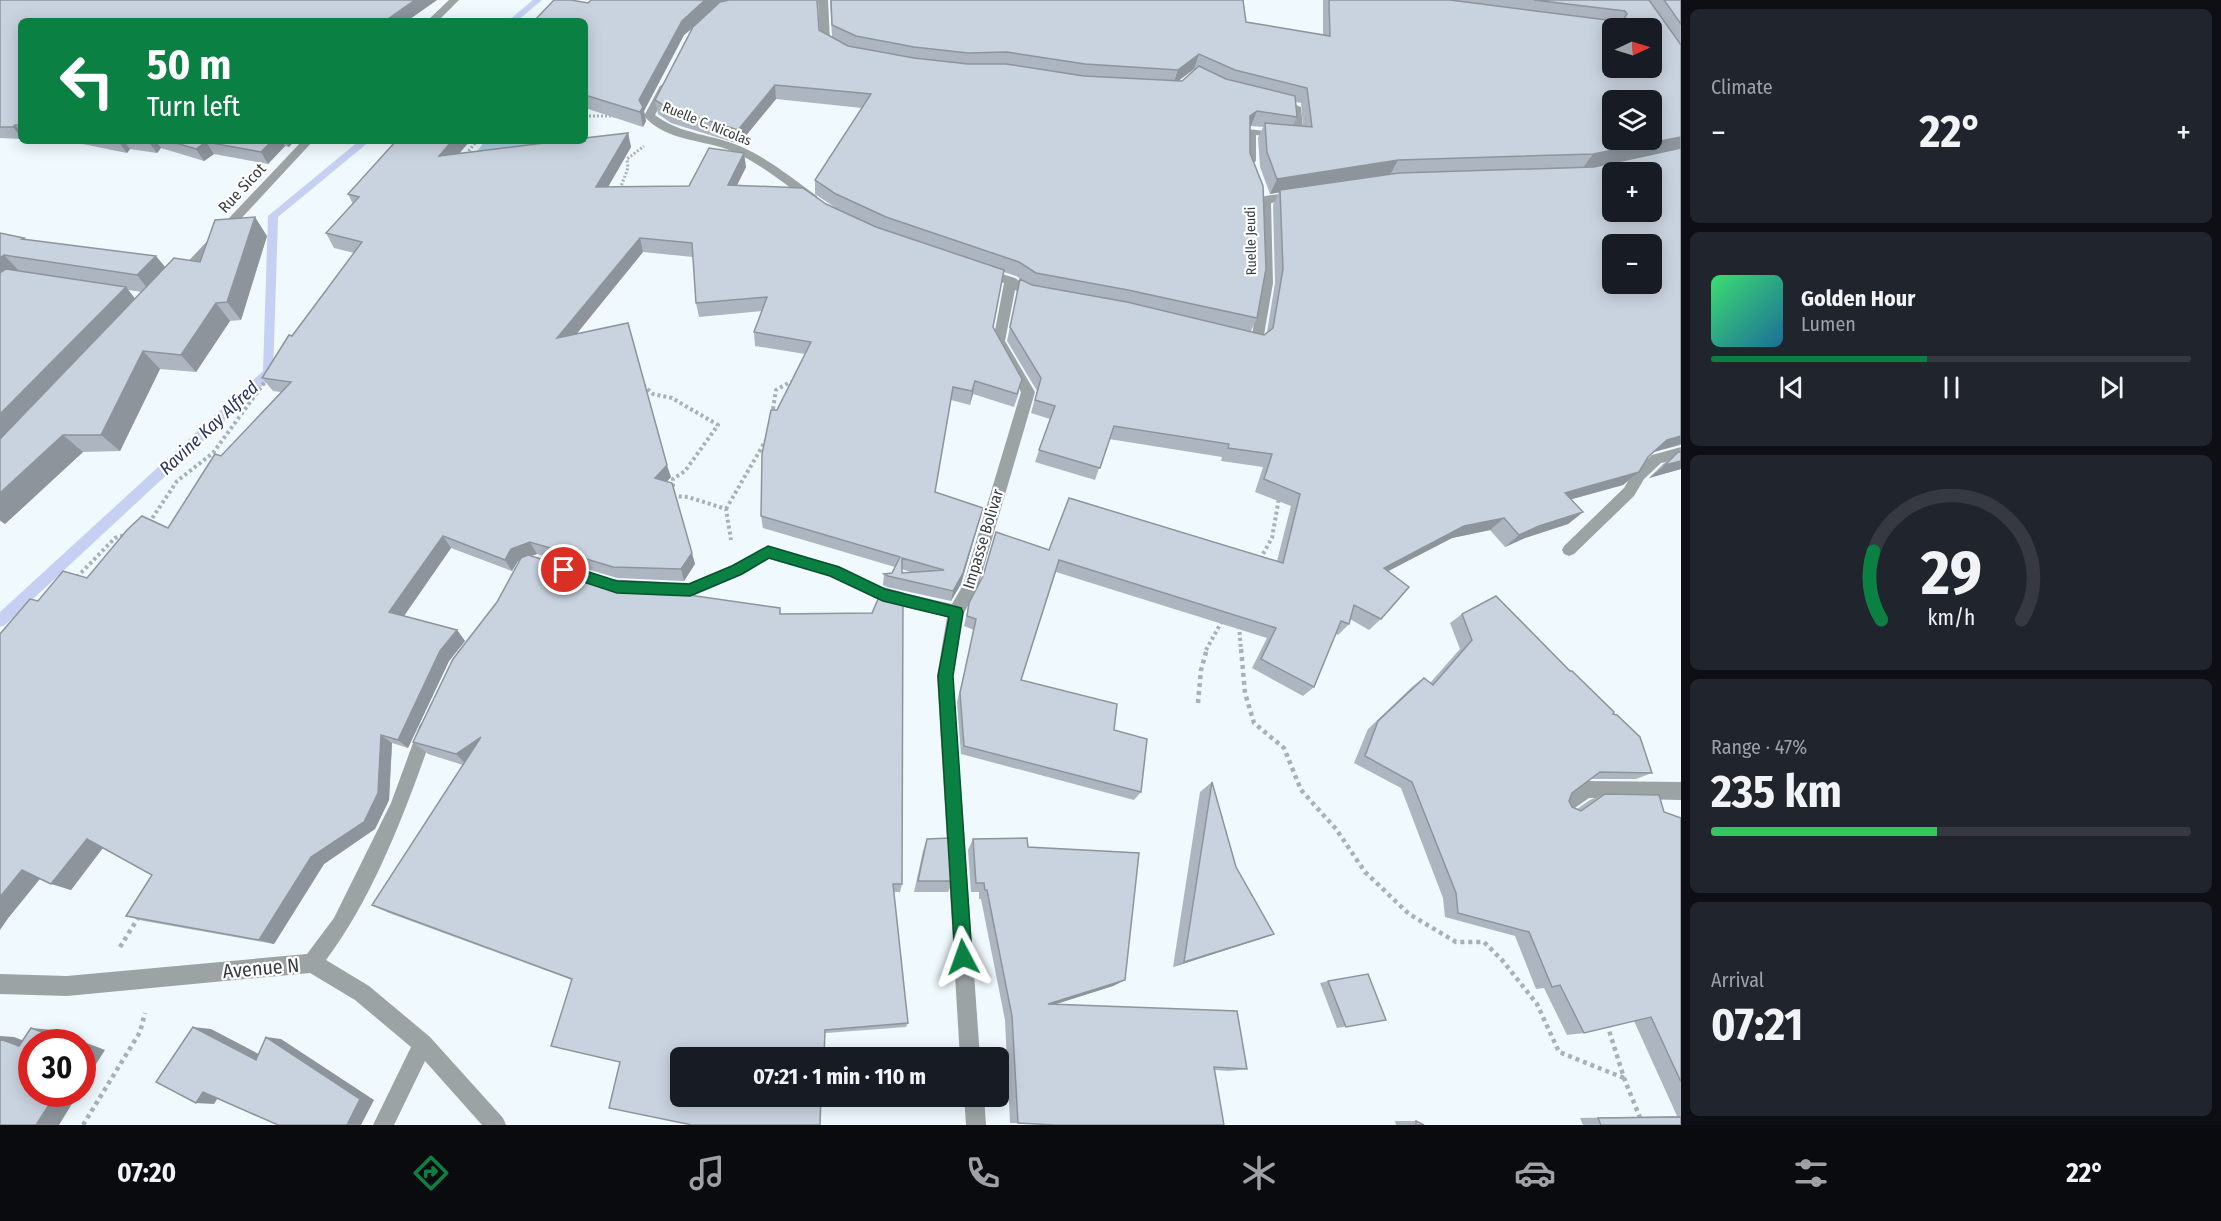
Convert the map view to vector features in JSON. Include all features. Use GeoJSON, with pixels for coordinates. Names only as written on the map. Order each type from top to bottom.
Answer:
{"type":"FeatureCollection","features":[{"type":"Feature","properties":{"kind":"street"},"geometry":{"type":"LineString","coordinates":[[435,18],[454,0]]}},
{"type":"Feature","properties":{"kind":"street"},"geometry":{"type":"LineString","coordinates":[[824,0],[825,42],[833,50],[843,53]]}},
{"type":"Feature","properties":{"kind":"street"},"geometry":{"type":"LineString","coordinates":[[649,116],[669,78]]}},
{"type":"Feature","properties":{"kind":"street"},"geometry":{"type":"LineString","coordinates":[[1251,169],[1249,154],[1251,131],[1299,138],[1296,107],[1270,99]]}},
{"type":"Feature","properties":{"kind":"street","name":"Ruelle C. Nicolas"},"geometry":{"type":"LineString","coordinates":[[649,116],[666,127],[738,150],[823,207]]}},
{"type":"Feature","properties":{"kind":"street","name":"Rue Sicot"},"geometry":{"type":"LineString","coordinates":[[174,284],[305,144]]}},
{"type":"Feature","properties":{"kind":"street","name":"Ruelle Jeudi"},"geometry":{"type":"LineString","coordinates":[[1235,336],[1257,341],[1266,283],[1262,195],[1310,194]]}},
{"type":"Feature","properties":{"kind":"street"},"geometry":{"type":"LineString","coordinates":[[967,267],[1011,281],[1029,293],[1041,295]]}},
{"type":"Feature","properties":{"kind":"street","name":"Impasse Bolivar"},"geometry":{"type":"LineString","coordinates":[[969,1047],[945,676],[956,612],[970,587],[1028,392],[999,341],[1011,281]]}},
{"type":"Feature","properties":{"kind":"street"},"geometry":{"type":"LineString","coordinates":[[1569,550],[1629,492],[1640,475],[1657,459],[1681,453]]}},
{"type":"Feature","properties":{"kind":"street"},"geometry":{"type":"LineString","coordinates":[[638,588],[690,590],[737,570],[768,552],[834,571],[883,595],[956,612]]}},
{"type":"Feature","properties":{"kind":"street"},"geometry":{"type":"LineString","coordinates":[[312,963],[341,925],[398,807],[433,714]]}},
{"type":"Feature","properties":{"kind":"street"},"geometry":{"type":"LineString","coordinates":[[1565,806],[1586,789],[1681,791]]}},
{"type":"Feature","properties":{"kind":"street","name":"Avenue N"},"geometry":{"type":"LineString","coordinates":[[0,984],[67,986],[312,963],[362,993],[423,1044],[496,1125]]}},
{"type":"Feature","properties":{"kind":"street"},"geometry":{"type":"LineString","coordinates":[[382,1125],[423,1044]]}},
{"type":"Feature","properties":{"kind":"street"},"geometry":{"type":"LineString","coordinates":[[975,1107],[976,1125]]}},
{"type":"Feature","properties":{"kind":"path"},"geometry":{"type":"LineString","coordinates":[[588,116],[649,116]]}},
{"type":"Feature","properties":{"kind":"path"},"geometry":{"type":"LineString","coordinates":[[614,197],[624,183],[627,159],[666,127]]}},
{"type":"Feature","properties":{"kind":"path"},"geometry":{"type":"LineString","coordinates":[[461,161],[475,144]]}},
{"type":"Feature","properties":{"kind":"path"},"geometry":{"type":"LineString","coordinates":[[146,528],[177,482],[213,453],[267,378]]}},
{"type":"Feature","properties":{"kind":"path"},"geometry":{"type":"LineString","coordinates":[[637,379],[653,394],[672,398],[718,425],[685,471],[673,479],[674,496],[688,496],[726,509]]}},
{"type":"Feature","properties":{"kind":"path"},"geometry":{"type":"LineString","coordinates":[[771,424],[776,390],[790,382],[800,382]]}},
{"type":"Feature","properties":{"kind":"path"},"geometry":{"type":"LineString","coordinates":[[737,570],[726,509],[767,437]]}},
{"type":"Feature","properties":{"kind":"path"},"geometry":{"type":"LineString","coordinates":[[1254,569],[1272,538],[1279,495]]}},
{"type":"Feature","properties":{"kind":"path"},"geometry":{"type":"LineString","coordinates":[[75,579],[115,538],[136,531]]}},
{"type":"Feature","properties":{"kind":"path"},"geometry":{"type":"LineString","coordinates":[[1198,703],[1199,670],[1214,632],[1225,616]]}},
{"type":"Feature","properties":{"kind":"path"},"geometry":{"type":"LineString","coordinates":[[1239,624],[1245,693],[1254,723],[1284,748],[1301,790],[1336,829],[1365,872],[1409,914],[1456,942],[1484,942],[1502,960],[1537,1004],[1559,1052],[1624,1078]]}},
{"type":"Feature","properties":{"kind":"path"},"geometry":{"type":"LineString","coordinates":[[97,983],[146,905]]}},
{"type":"Feature","properties":{"kind":"path"},"geometry":{"type":"LineString","coordinates":[[83,1125],[140,1032],[154,978]]}},
{"type":"Feature","properties":{"kind":"path"},"geometry":{"type":"LineString","coordinates":[[1607,1021],[1624,1078],[1643,1125]]}},
{"type":"Feature","properties":{"kind":"shaded area"},"geometry":{"type":"Polygon","coordinates":[[[483,144],[556,144],[514,182],[461,171],[483,144]]]}},
{"type":"Feature","properties":{"kind":"building"},"geometry":{"type":"Polygon","coordinates":[[[0,0],[415,0],[389,18],[18,18],[18,125],[0,127],[0,0]]]}},
{"type":"Feature","properties":{"kind":"building"},"geometry":{"type":"Polygon","coordinates":[[[554,0],[588,3],[591,0],[705,0],[682,21],[639,100],[643,107],[640,112],[588,96],[588,18],[537,18],[554,0]]]}},
{"type":"Feature","properties":{"kind":"building"},"geometry":{"type":"Polygon","coordinates":[[[729,0],[817,0],[819,30],[848,46],[914,58],[968,64],[1006,64],[1084,76],[1182,81],[1199,66],[1226,79],[1295,96],[1297,117],[1257,111],[1250,116],[1250,153],[1263,186],[1266,269],[1257,318],[1036,273],[1019,262],[886,217],[836,194],[815,180],[871,94],[775,85],[738,130],[668,108],[655,100],[693,27],[720,2],[729,0]]]}},
{"type":"Feature","properties":{"kind":"building"},"geometry":{"type":"Polygon","coordinates":[[[831,0],[1243,0],[1246,22],[1330,36],[1329,0],[1450,0],[1602,19],[1602,78],[1662,78],[1662,18],[1681,45],[1681,137],[1662,141],[1662,90],[1602,90],[1602,150],[1614,150],[1593,154],[1398,160],[1277,179],[1267,152],[1265,123],[1312,127],[1307,88],[1235,70],[1199,54],[1178,70],[1085,64],[1007,52],[968,53],[914,47],[856,36],[832,25],[831,0]]]}},
{"type":"Feature","properties":{"kind":"building"},"geometry":{"type":"Polygon","coordinates":[[[1534,0],[1649,0],[1662,18],[1624,18],[1627,14],[1625,11],[1534,0]]]}},
{"type":"Feature","properties":{"kind":"building"},"geometry":{"type":"Polygon","coordinates":[[[1664,0],[1681,0],[1681,24],[1664,0]]]}},
{"type":"Feature","properties":{"kind":"building"},"geometry":{"type":"Polygon","coordinates":[[[628,133],[596,187],[689,186],[709,148],[744,153],[728,185],[803,188],[826,204],[876,227],[1004,270],[993,327],[1022,379],[1017,394],[975,381],[972,391],[953,387],[935,492],[983,508],[963,573],[953,591],[884,574],[892,573],[900,557],[761,516],[762,454],[771,410],[777,410],[811,342],[754,332],[767,297],[696,303],[692,243],[640,238],[557,338],[628,323],[667,465],[655,478],[672,483],[692,553],[681,569],[613,567],[530,542],[511,549],[505,560],[443,536],[389,612],[457,630],[440,651],[398,740],[381,735],[378,793],[364,822],[311,857],[259,940],[126,916],[152,875],[87,839],[51,884],[22,870],[0,897],[0,634],[30,599],[38,601],[63,571],[87,578],[127,530],[142,516],[168,528],[215,454],[221,456],[291,382],[262,378],[289,335],[292,336],[362,242],[326,233],[359,197],[348,194],[393,144],[449,144],[439,156],[536,144],[588,144],[588,138],[628,133]],[[902,558],[902,573],[944,570],[902,558]]]}},
{"type":"Feature","properties":{"kind":"building"},"geometry":{"type":"Polygon","coordinates":[[[179,144],[203,144],[196,149],[179,144]]]}},
{"type":"Feature","properties":{"kind":"building"},"geometry":{"type":"Polygon","coordinates":[[[217,144],[269,144],[261,152],[217,144]]]}},
{"type":"Feature","properties":{"kind":"building"},"geometry":{"type":"Polygon","coordinates":[[[1681,148],[1681,436],[1667,440],[1648,457],[1639,472],[1565,493],[1583,512],[1519,535],[1504,518],[1464,526],[1384,568],[1409,587],[1381,619],[1354,605],[1349,624],[1341,621],[1314,687],[1261,659],[1276,628],[1059,560],[1021,680],[1117,704],[1114,730],[1147,739],[1141,792],[964,746],[960,693],[976,619],[967,616],[969,603],[983,576],[996,532],[1049,550],[1069,498],[1283,563],[1300,494],[1264,479],[1272,454],[1228,448],[1229,444],[1114,426],[1100,468],[1039,450],[1055,406],[1035,400],[1041,378],[1010,327],[1020,279],[1032,285],[1127,302],[1264,335],[1273,328],[1283,269],[1280,190],[1399,173],[1602,165],[1602,222],[1662,222],[1662,162],[1617,162],[1681,148]]]}},
{"type":"Feature","properties":{"kind":"building"},"geometry":{"type":"Polygon","coordinates":[[[255,217],[227,302],[216,303],[181,355],[143,351],[101,435],[63,435],[0,493],[0,439],[174,258],[200,262],[215,220],[255,217]]]}},
{"type":"Feature","properties":{"kind":"building"},"geometry":{"type":"Polygon","coordinates":[[[0,233],[24,238],[22,239],[156,256],[137,275],[4,255],[0,258],[0,233]]]}},
{"type":"Feature","properties":{"kind":"building"},"geometry":{"type":"Polygon","coordinates":[[[6,269],[126,287],[0,414],[0,273],[6,269]]]}},
{"type":"Feature","properties":{"kind":"building"},"geometry":{"type":"Polygon","coordinates":[[[1678,452],[1681,452],[1681,461],[1665,465],[1678,452]]]}},
{"type":"Feature","properties":{"kind":"building"},"geometry":{"type":"Polygon","coordinates":[[[528,555],[609,580],[667,583],[661,591],[780,608],[780,614],[872,613],[883,588],[903,593],[902,884],[893,884],[908,1023],[825,1030],[824,1047],[670,1047],[670,1107],[821,1107],[820,1125],[692,1125],[609,1108],[620,1062],[551,1046],[572,979],[372,905],[481,737],[456,754],[413,742],[453,659],[497,602],[521,558],[528,555]]]}},
{"type":"Feature","properties":{"kind":"building"},"geometry":{"type":"Polygon","coordinates":[[[1496,596],[1614,712],[1613,714],[1617,715],[1640,737],[1652,773],[1600,772],[1572,793],[1569,801],[1572,807],[1581,811],[1605,794],[1659,795],[1664,812],[1681,818],[1681,1082],[1651,1017],[1584,1033],[1560,985],[1552,987],[1529,932],[1458,913],[1456,893],[1412,782],[1365,756],[1378,721],[1424,678],[1433,685],[1472,640],[1462,614],[1496,596]]]}},
{"type":"Feature","properties":{"kind":"building"},"geometry":{"type":"Polygon","coordinates":[[[1212,782],[1236,867],[1274,934],[1184,962],[1212,782]]]}},
{"type":"Feature","properties":{"kind":"building"},"geometry":{"type":"Polygon","coordinates":[[[950,838],[953,881],[918,881],[927,839],[950,838]]]}},
{"type":"Feature","properties":{"kind":"building"},"geometry":{"type":"Polygon","coordinates":[[[1027,838],[1028,847],[1139,853],[1125,980],[1048,1004],[1237,1011],[1247,1069],[1214,1067],[1224,1125],[1018,1123],[1012,1016],[987,890],[985,890],[984,883],[976,883],[973,839],[1027,838]]]}},
{"type":"Feature","properties":{"kind":"building"},"geometry":{"type":"Polygon","coordinates":[[[1368,974],[1386,1020],[1346,1027],[1328,981],[1368,974]]]}},
{"type":"Feature","properties":{"kind":"building"},"geometry":{"type":"Polygon","coordinates":[[[193,1027],[256,1060],[266,1037],[360,1099],[347,1125],[278,1125],[203,1092],[196,1103],[156,1082],[193,1027]]]}},
{"type":"Feature","properties":{"kind":"building"},"geometry":{"type":"Polygon","coordinates":[[[0,1039],[18,1046],[18,1107],[48,1107],[36,1125],[0,1125],[0,1039]]]}},
{"type":"Feature","properties":{"kind":"building"},"geometry":{"type":"Polygon","coordinates":[[[1681,1117],[1681,1125],[1601,1125],[1598,1118],[1681,1117]]]}},
{"type":"Feature","properties":{"kind":"waterway","name":"Ravine Kay Alfred"},"geometry":{"type":"LineString","coordinates":[[516,18],[538,0]]}},
{"type":"Feature","properties":{"kind":"waterway","name":"Ravine Kay Alfred"},"geometry":{"type":"LineString","coordinates":[[0,621],[269,373],[273,216],[361,144]]}},
{"type":"Feature","properties":{"kind":"route"},"geometry":{"type":"LineString","coordinates":[[564,570],[617,587],[690,590],[737,570],[768,552],[834,571],[883,595],[956,612],[945,676],[963,957]]}}]}
